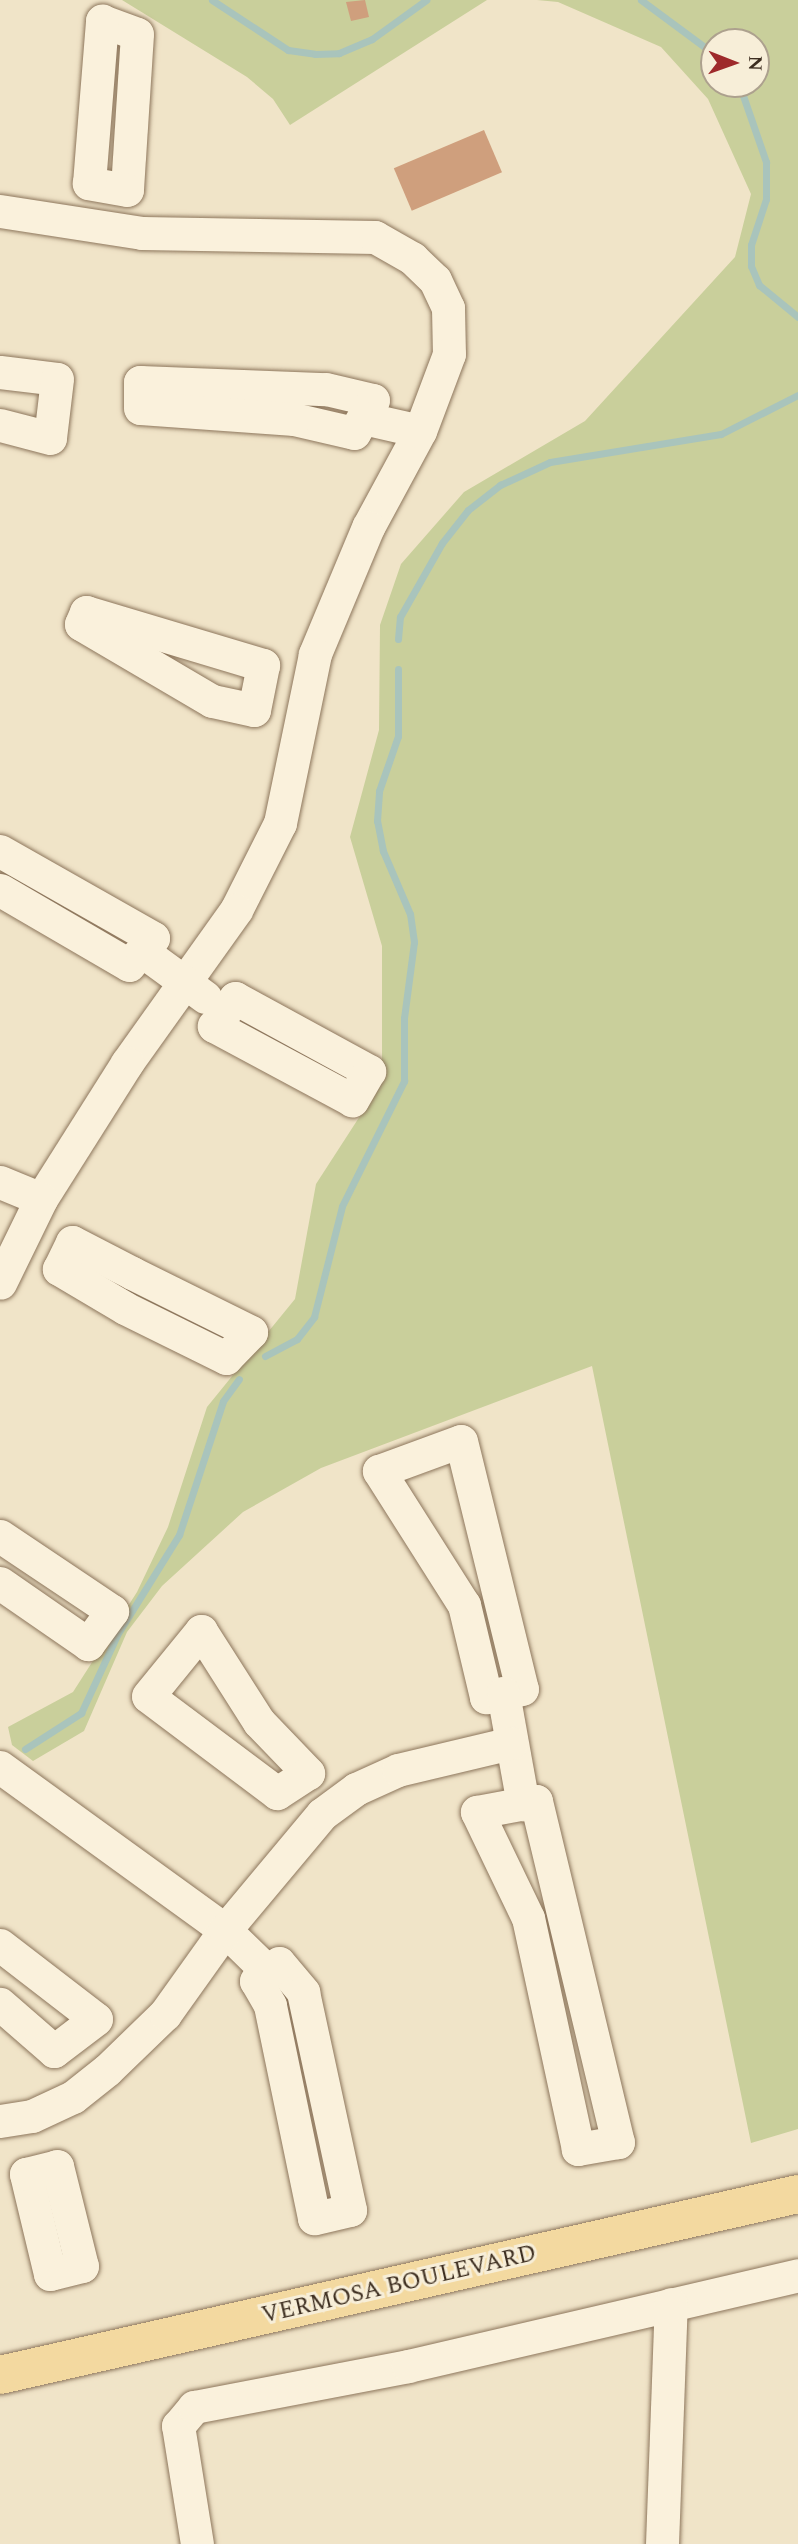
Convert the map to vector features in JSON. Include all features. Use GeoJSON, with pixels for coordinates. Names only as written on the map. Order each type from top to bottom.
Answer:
{"type":"FeatureCollection","features":[{"type":"Feature","properties":{"kind":"main road","name":"VERMOSA BOULEVARD"},"geometry":{"type":"LineString","coordinates":[[0,2375],[798,2194]]}},
{"type":"Feature","properties":{"kind":"street"},"geometry":{"type":"LineString","coordinates":[[103,228],[109,186]]}},
{"type":"Feature","properties":{"kind":"street"},"geometry":{"type":"LineString","coordinates":[[0,211],[103,228],[375,237],[412,258],[435,280],[449,308],[449,354],[420,430],[368,527],[315,654],[302,702],[280,823],[236,910],[187,984],[127,1063],[41,1199],[0,1283]]}},
{"type":"Feature","properties":{"kind":"street"},"geometry":{"type":"LineString","coordinates":[[0,372],[57,379],[50,438],[0,425]]}},
{"type":"Feature","properties":{"kind":"street"},"geometry":{"type":"LineString","coordinates":[[140,382],[326,388],[373,400],[363,418],[354,433],[294,419],[140,408],[140,382]]}},
{"type":"Feature","properties":{"kind":"street"},"geometry":{"type":"LineString","coordinates":[[363,418],[420,430]]}},
{"type":"Feature","properties":{"kind":"street"},"geometry":{"type":"LineString","coordinates":[[86,612],[263,665],[258,689],[254,710],[212,701],[81,624],[86,612]]}},
{"type":"Feature","properties":{"kind":"street"},"geometry":{"type":"LineString","coordinates":[[258,689],[302,702]]}},
{"type":"Feature","properties":{"kind":"street"},"geometry":{"type":"LineString","coordinates":[[0,851],[153,938],[129,965],[0,890]]}},
{"type":"Feature","properties":{"kind":"street"},"geometry":{"type":"LineString","coordinates":[[142,951],[225,1011]]}},
{"type":"Feature","properties":{"kind":"street"},"geometry":{"type":"LineString","coordinates":[[0,1182],[41,1199]]}},
{"type":"Feature","properties":{"kind":"street"},"geometry":{"type":"LineString","coordinates":[[27,1232],[65,1257]]}},
{"type":"Feature","properties":{"kind":"street"},"geometry":{"type":"LineString","coordinates":[[72,1242],[251,1332],[226,1359],[59,1269],[65,1257],[72,1242]]}},
{"type":"Feature","properties":{"kind":"street"},"geometry":{"type":"LineString","coordinates":[[461,1441],[522,1689],[503,1693],[486,1697],[464,1605],[379,1471],[461,1441]]}},
{"type":"Feature","properties":{"kind":"street"},"geometry":{"type":"LineString","coordinates":[[0,1536],[112,1611],[88,1644],[0,1583]]}},
{"type":"Feature","properties":{"kind":"street"},"geometry":{"type":"LineString","coordinates":[[201,1631],[259,1722],[308,1773],[293,1782],[277,1793],[148,1696],[201,1631]]}},
{"type":"Feature","properties":{"kind":"street"},"geometry":{"type":"LineString","coordinates":[[503,1693],[523,1804]]}},
{"type":"Feature","properties":{"kind":"street"},"geometry":{"type":"LineString","coordinates":[[42,2170],[16,2118],[73,2097],[107,2070],[165,2014],[225,1930],[322,1814],[356,1789],[398,1770],[511,1743]]}},
{"type":"Feature","properties":{"kind":"street"},"geometry":{"type":"LineString","coordinates":[[0,1767],[225,1930],[268,1972]]}},
{"type":"Feature","properties":{"kind":"street"},"geometry":{"type":"LineString","coordinates":[[293,1782],[322,1814]]}},
{"type":"Feature","properties":{"kind":"street"},"geometry":{"type":"LineString","coordinates":[[536,1801],[618,2142],[578,2149],[528,1918],[477,1812],[523,1804],[536,1801]]}},
{"type":"Feature","properties":{"kind":"street"},"geometry":{"type":"LineString","coordinates":[[0,1945],[96,2019],[54,2051],[0,2004]]}},
{"type":"Feature","properties":{"kind":"street"},"geometry":{"type":"LineString","coordinates":[[279,1964],[303,1992],[349,2210],[314,2218],[270,2005],[256,1981],[268,1972],[279,1964]]}},
{"type":"Feature","properties":{"kind":"street"},"geometry":{"type":"LineString","coordinates":[[76,2035],[107,2070]]}},
{"type":"Feature","properties":{"kind":"street"},"geometry":{"type":"LineString","coordinates":[[197,2544],[178,2426],[194,2407],[408,2366],[798,2275]]}},
{"type":"Feature","properties":{"kind":"street"},"geometry":{"type":"LineString","coordinates":[[662,2544],[671,2304]]}},
{"type":"Feature","properties":{"kind":"green space"},"geometry":{"type":"Polygon","coordinates":[[[122,0],[487,0],[290,125],[273,99],[247,77],[122,0]]]}},
{"type":"Feature","properties":{"kind":"green space"},"geometry":{"type":"Polygon","coordinates":[[[537,0],[798,0],[798,2129],[751,2143],[592,1366],[321,1468],[243,1512],[162,1586],[127,1632],[84,1731],[33,1761],[12,1745],[8,1727],[73,1692],[137,1592],[168,1527],[207,1407],[295,1299],[316,1184],[382,1082],[382,946],[350,837],[379,730],[380,625],[401,564],[464,492],[585,421],[735,257],[751,194],[707,98],[770,98],[770,28],[700,28],[700,90],[661,47],[558,2],[537,0]]]}},
{"type":"Feature","properties":{"kind":"building"},"geometry":{"type":"Polygon","coordinates":[[[365,0],[369,17],[351,21],[346,2],[365,0]]]}},
{"type":"Feature","properties":{"kind":"building"},"geometry":{"type":"Polygon","coordinates":[[[484,130],[502,172],[412,211],[394,168],[484,130]]]}},
{"type":"Feature","properties":{"kind":"waterway"},"geometry":{"type":"LineString","coordinates":[[212,0],[288,50],[315,54],[339,53],[372,39],[426,0]]}},
{"type":"Feature","properties":{"kind":"waterway"},"geometry":{"type":"LineString","coordinates":[[641,0],[700,44]]}},
{"type":"Feature","properties":{"kind":"waterway"},"geometry":{"type":"LineString","coordinates":[[744,98],[766,162],[766,199],[751,245],[751,266],[759,285],[798,317]]}},
{"type":"Feature","properties":{"kind":"waterway"},"geometry":{"type":"LineString","coordinates":[[398,639],[400,617],[442,543],[468,510],[500,485],[550,462],[721,434],[798,395]]}},
{"type":"Feature","properties":{"kind":"waterway"},"geometry":{"type":"LineString","coordinates":[[265,1356],[297,1339],[314,1317],[342,1206],[404,1081],[404,1018],[414,942],[410,914],[383,851],[377,821],[379,791],[398,736],[398,669]]}},
{"type":"Feature","properties":{"kind":"waterway"},"geometry":{"type":"LineString","coordinates":[[25,1749],[81,1713],[117,1635],[179,1535],[223,1401],[239,1379]]}}]}
